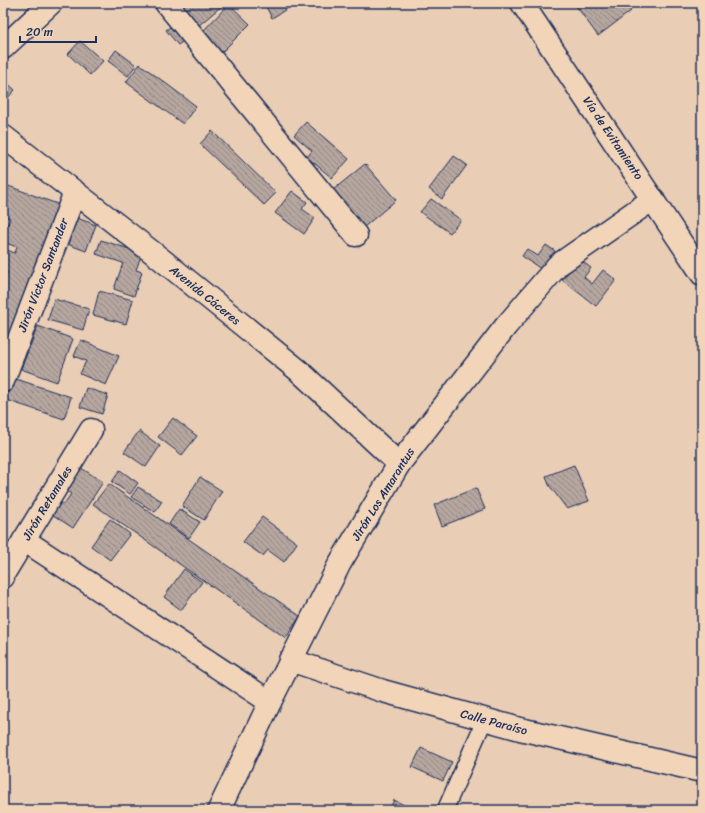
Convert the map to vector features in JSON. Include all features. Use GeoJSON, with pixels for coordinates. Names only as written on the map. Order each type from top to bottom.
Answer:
{"type":"FeatureCollection","features":[{"type":"Feature","properties":{"kind":"main road"},"geometry":{"type":"LineString","coordinates":[[3,48],[51,3]]}},
{"type":"Feature","properties":{"kind":"main road"},"geometry":{"type":"LineString","coordinates":[[166,3],[356,235]]}},
{"type":"Feature","properties":{"kind":"main road","name":"Vía de Evitamiento"},"geometry":{"type":"LineString","coordinates":[[522,3],[702,274]]}},
{"type":"Feature","properties":{"kind":"main road","name":"Avenida Cáceres"},"geometry":{"type":"LineString","coordinates":[[3,136],[161,259],[298,370],[399,464]]}},
{"type":"Feature","properties":{"kind":"main road","name":"Jirón Víctor Santander"},"geometry":{"type":"LineString","coordinates":[[3,381],[75,192]]}},
{"type":"Feature","properties":{"kind":"main road","name":"Jirón Los Amarantus"},"geometry":{"type":"LineString","coordinates":[[219,810],[290,660],[340,563],[399,464],[506,326],[558,265],[653,199]]}},
{"type":"Feature","properties":{"kind":"main road","name":"Jirón Retamales"},"geometry":{"type":"LineString","coordinates":[[3,574],[92,430]]}},
{"type":"Feature","properties":{"kind":"main road"},"geometry":{"type":"LineString","coordinates":[[24,540],[270,702]]}},
{"type":"Feature","properties":{"kind":"main road","name":"Calle Paraíso"},"geometry":{"type":"LineString","coordinates":[[290,660],[383,691],[520,729],[702,771]]}},
{"type":"Feature","properties":{"kind":"lane"},"geometry":{"type":"LineString","coordinates":[[445,810],[485,719]]}},
{"type":"Feature","properties":{"kind":"building"},"geometry":{"type":"Polygon","coordinates":[[[113,3],[122,3],[118,8],[113,3]]]}},
{"type":"Feature","properties":{"kind":"building"},"geometry":{"type":"Polygon","coordinates":[[[180,3],[223,3],[224,4],[198,26],[180,3]]]}},
{"type":"Feature","properties":{"kind":"building"},"geometry":{"type":"Polygon","coordinates":[[[264,3],[292,3],[293,5],[272,18],[264,3]]]}},
{"type":"Feature","properties":{"kind":"building"},"geometry":{"type":"Polygon","coordinates":[[[574,3],[625,3],[631,11],[598,36],[574,3]]]}},
{"type":"Feature","properties":{"kind":"building"},"geometry":{"type":"Polygon","coordinates":[[[229,4],[250,24],[222,52],[202,32],[229,4]]]}},
{"type":"Feature","properties":{"kind":"building"},"geometry":{"type":"Polygon","coordinates":[[[176,23],[187,38],[178,45],[166,30],[176,23]]]}},
{"type":"Feature","properties":{"kind":"building"},"geometry":{"type":"Polygon","coordinates":[[[80,41],[103,61],[90,75],[68,54],[80,41]]]}},
{"type":"Feature","properties":{"kind":"building"},"geometry":{"type":"Polygon","coordinates":[[[116,50],[136,65],[128,76],[108,61],[116,50]]]}},
{"type":"Feature","properties":{"kind":"building"},"geometry":{"type":"Polygon","coordinates":[[[140,64],[196,106],[183,124],[126,82],[140,64]]]}},
{"type":"Feature","properties":{"kind":"building"},"geometry":{"type":"Polygon","coordinates":[[[3,79],[15,90],[3,103],[3,79]]]}},
{"type":"Feature","properties":{"kind":"building"},"geometry":{"type":"Polygon","coordinates":[[[306,122],[349,159],[332,178],[307,157],[312,151],[294,135],[306,122]]]}},
{"type":"Feature","properties":{"kind":"building"},"geometry":{"type":"Polygon","coordinates":[[[212,131],[276,193],[264,205],[200,144],[212,131]]]}},
{"type":"Feature","properties":{"kind":"building"},"geometry":{"type":"Polygon","coordinates":[[[454,156],[467,165],[442,199],[429,189],[454,156]]]}},
{"type":"Feature","properties":{"kind":"building"},"geometry":{"type":"Polygon","coordinates":[[[365,164],[396,200],[364,227],[333,190],[365,164]]]}},
{"type":"Feature","properties":{"kind":"building"},"geometry":{"type":"Polygon","coordinates":[[[3,184],[60,205],[3,353],[3,281],[7,272],[3,270],[3,252],[4,249],[15,253],[17,247],[3,242],[3,222],[8,224],[10,218],[3,216],[3,184]]]}},
{"type":"Feature","properties":{"kind":"building"},"geometry":{"type":"Polygon","coordinates":[[[292,191],[307,202],[302,209],[315,218],[304,234],[275,213],[292,191]]]}},
{"type":"Feature","properties":{"kind":"building"},"geometry":{"type":"Polygon","coordinates":[[[431,199],[461,220],[450,233],[420,212],[431,199]]]}},
{"type":"Feature","properties":{"kind":"building"},"geometry":{"type":"Polygon","coordinates":[[[77,218],[96,225],[86,251],[67,244],[77,218]]]}},
{"type":"Feature","properties":{"kind":"building"},"geometry":{"type":"Polygon","coordinates":[[[101,240],[142,253],[136,270],[142,272],[134,296],[114,289],[123,263],[96,254],[101,240]]]}},
{"type":"Feature","properties":{"kind":"building"},"geometry":{"type":"Polygon","coordinates":[[[546,245],[555,251],[541,269],[522,256],[527,249],[538,256],[546,245]]]}},
{"type":"Feature","properties":{"kind":"building"},"geometry":{"type":"Polygon","coordinates":[[[579,259],[591,268],[584,277],[592,284],[603,270],[616,280],[596,306],[562,280],[579,259]]]}},
{"type":"Feature","properties":{"kind":"building"},"geometry":{"type":"Polygon","coordinates":[[[99,291],[133,300],[126,324],[93,315],[99,291]]]}},
{"type":"Feature","properties":{"kind":"building"},"geometry":{"type":"Polygon","coordinates":[[[54,299],[89,309],[83,330],[48,320],[54,299]]]}},
{"type":"Feature","properties":{"kind":"building"},"geometry":{"type":"Polygon","coordinates":[[[38,326],[73,339],[57,382],[21,369],[38,326]]]}},
{"type":"Feature","properties":{"kind":"building"},"geometry":{"type":"Polygon","coordinates":[[[81,340],[119,356],[106,385],[80,374],[86,361],[74,356],[81,340]]]}},
{"type":"Feature","properties":{"kind":"building"},"geometry":{"type":"Polygon","coordinates":[[[13,378],[71,397],[64,419],[6,400],[13,378]]]}},
{"type":"Feature","properties":{"kind":"building"},"geometry":{"type":"Polygon","coordinates":[[[86,388],[108,395],[102,414],[80,407],[86,388]]]}},
{"type":"Feature","properties":{"kind":"building"},"geometry":{"type":"Polygon","coordinates":[[[173,418],[197,436],[182,455],[158,437],[173,418]]]}},
{"type":"Feature","properties":{"kind":"building"},"geometry":{"type":"Polygon","coordinates":[[[139,431],[160,446],[146,467],[124,452],[139,431]]]}},
{"type":"Feature","properties":{"kind":"building"},"geometry":{"type":"Polygon","coordinates":[[[574,465],[589,501],[567,509],[549,485],[546,476],[574,465]]]}},
{"type":"Feature","properties":{"kind":"building"},"geometry":{"type":"Polygon","coordinates":[[[78,466],[103,482],[73,528],[50,513],[58,501],[64,504],[71,494],[63,489],[78,466]]]}},
{"type":"Feature","properties":{"kind":"building"},"geometry":{"type":"Polygon","coordinates":[[[120,470],[138,483],[130,494],[112,482],[120,470]]]}},
{"type":"Feature","properties":{"kind":"building"},"geometry":{"type":"Polygon","coordinates":[[[200,477],[222,491],[204,520],[182,506],[200,477]]]}},
{"type":"Feature","properties":{"kind":"building"},"geometry":{"type":"Polygon","coordinates":[[[109,484],[300,616],[286,638],[93,504],[109,484]]]}},
{"type":"Feature","properties":{"kind":"building"},"geometry":{"type":"Polygon","coordinates":[[[138,487],[162,501],[155,512],[131,497],[138,487]]]}},
{"type":"Feature","properties":{"kind":"building"},"geometry":{"type":"Polygon","coordinates":[[[476,488],[485,509],[442,526],[434,505],[476,488]]]}},
{"type":"Feature","properties":{"kind":"building"},"geometry":{"type":"Polygon","coordinates":[[[179,509],[200,522],[189,538],[169,524],[179,509]]]}},
{"type":"Feature","properties":{"kind":"building"},"geometry":{"type":"Polygon","coordinates":[[[262,517],[297,543],[284,562],[268,550],[263,556],[243,542],[262,517]]]}},
{"type":"Feature","properties":{"kind":"building"},"geometry":{"type":"Polygon","coordinates":[[[110,519],[130,534],[110,560],[91,546],[110,519]]]}},
{"type":"Feature","properties":{"kind":"building"},"geometry":{"type":"Polygon","coordinates":[[[184,569],[202,582],[181,610],[164,597],[184,569]]]}},
{"type":"Feature","properties":{"kind":"building"},"geometry":{"type":"Polygon","coordinates":[[[421,748],[452,762],[443,781],[412,767],[421,748]]]}},
{"type":"Feature","properties":{"kind":"building"},"geometry":{"type":"Polygon","coordinates":[[[394,800],[414,810],[389,810],[394,800]]]}}]}
